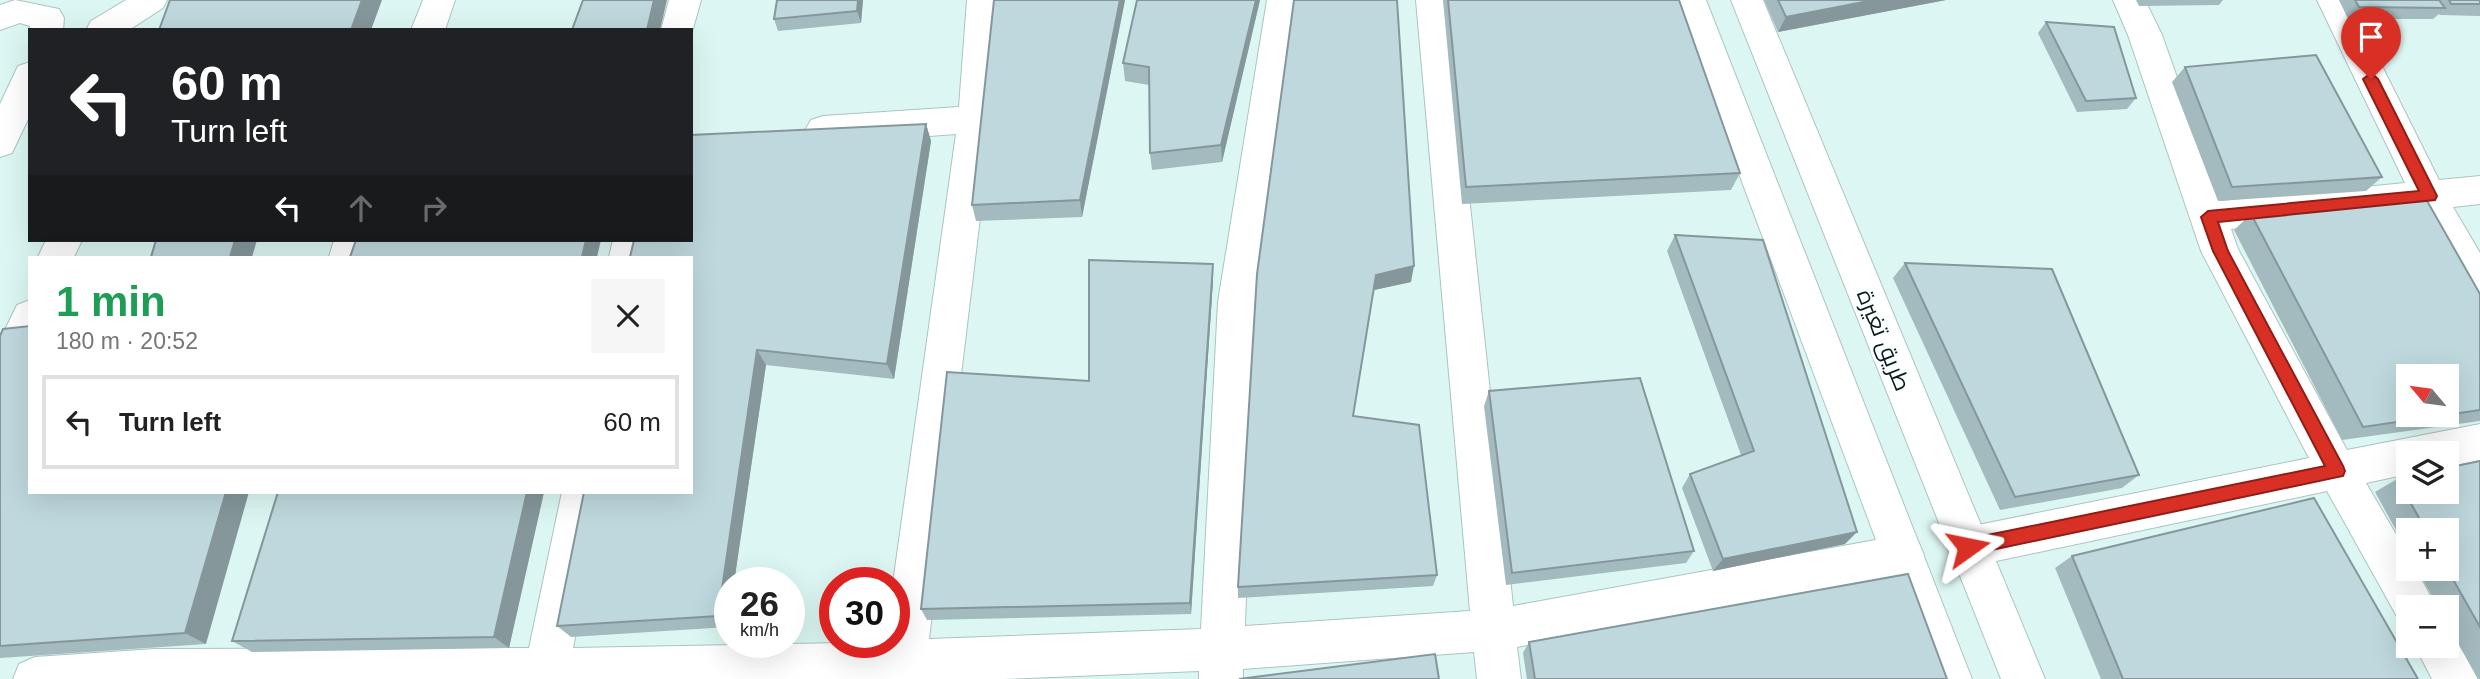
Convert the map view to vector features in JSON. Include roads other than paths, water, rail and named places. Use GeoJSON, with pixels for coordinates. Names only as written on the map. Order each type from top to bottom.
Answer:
{"type":"FeatureCollection","features":[{"type":"Feature","properties":{"kind":"street"},"geometry":{"type":"LineString","coordinates":[[106,28],[151,0]]}},
{"type":"Feature","properties":{"kind":"street"},"geometry":{"type":"LineString","coordinates":[[149,28],[159,0]]}},
{"type":"Feature","properties":{"kind":"street"},"geometry":{"type":"LineString","coordinates":[[429,28],[439,0]]}},
{"type":"Feature","properties":{"kind":"street"},"geometry":{"type":"LineString","coordinates":[[678,28],[685,0]]}},
{"type":"Feature","properties":{"kind":"street"},"geometry":{"type":"LineString","coordinates":[[904,670],[975,119],[983,0]]}},
{"type":"Feature","properties":{"kind":"street"},"geometry":{"type":"LineString","coordinates":[[1221,664],[1237,302],[1283,0]]}},
{"type":"Feature","properties":{"kind":"street"},"geometry":{"type":"LineString","coordinates":[[1432,0],[1499,679]]}},
{"type":"Feature","properties":{"kind":"street"},"geometry":{"type":"LineString","coordinates":[[1690,0],[1950,679]]}},
{"type":"Feature","properties":{"kind":"street","name":"طريق تغيرة"},"geometry":{"type":"LineString","coordinates":[[1747,0],[2022,679]]}},
{"type":"Feature","properties":{"kind":"street"},"geometry":{"type":"LineString","coordinates":[[2129,0],[2145,34],[2220,251],[2337,471],[2408,595]]}},
{"type":"Feature","properties":{"kind":"street"},"geometry":{"type":"LineString","coordinates":[[2333,0],[2452,242],[2480,283]]}},
{"type":"Feature","properties":{"kind":"street"},"geometry":{"type":"LineString","coordinates":[[0,18],[19,11],[47,18],[46,28]]}},
{"type":"Feature","properties":{"kind":"street"},"geometry":{"type":"LineString","coordinates":[[0,143],[28,80]]}},
{"type":"Feature","properties":{"kind":"street"},"geometry":{"type":"LineString","coordinates":[[0,143],[28,108]]}},
{"type":"Feature","properties":{"kind":"street"},"geometry":{"type":"LineString","coordinates":[[786,132],[975,119]]}},
{"type":"Feature","properties":{"kind":"street"},"geometry":{"type":"LineString","coordinates":[[2208,217],[2480,190]]}},
{"type":"Feature","properties":{"kind":"street"},"geometry":{"type":"LineString","coordinates":[[0,382],[28,320]]}},
{"type":"Feature","properties":{"kind":"street"},"geometry":{"type":"LineString","coordinates":[[2459,446],[2480,442]]}},
{"type":"Feature","properties":{"kind":"street"},"geometry":{"type":"LineString","coordinates":[[1968,547],[2396,459]]}},
{"type":"Feature","properties":{"kind":"street"},"geometry":{"type":"LineString","coordinates":[[546,674],[582,494]]}},
{"type":"Feature","properties":{"kind":"street"},"geometry":{"type":"LineString","coordinates":[[35,679],[155,671],[234,660],[546,674],[718,669],[904,670],[1221,664],[1494,630],[1903,555]]}},
{"type":"Feature","properties":{"kind":"street"},"geometry":{"type":"LineString","coordinates":[[2444,658],[2456,679]]}}]}
